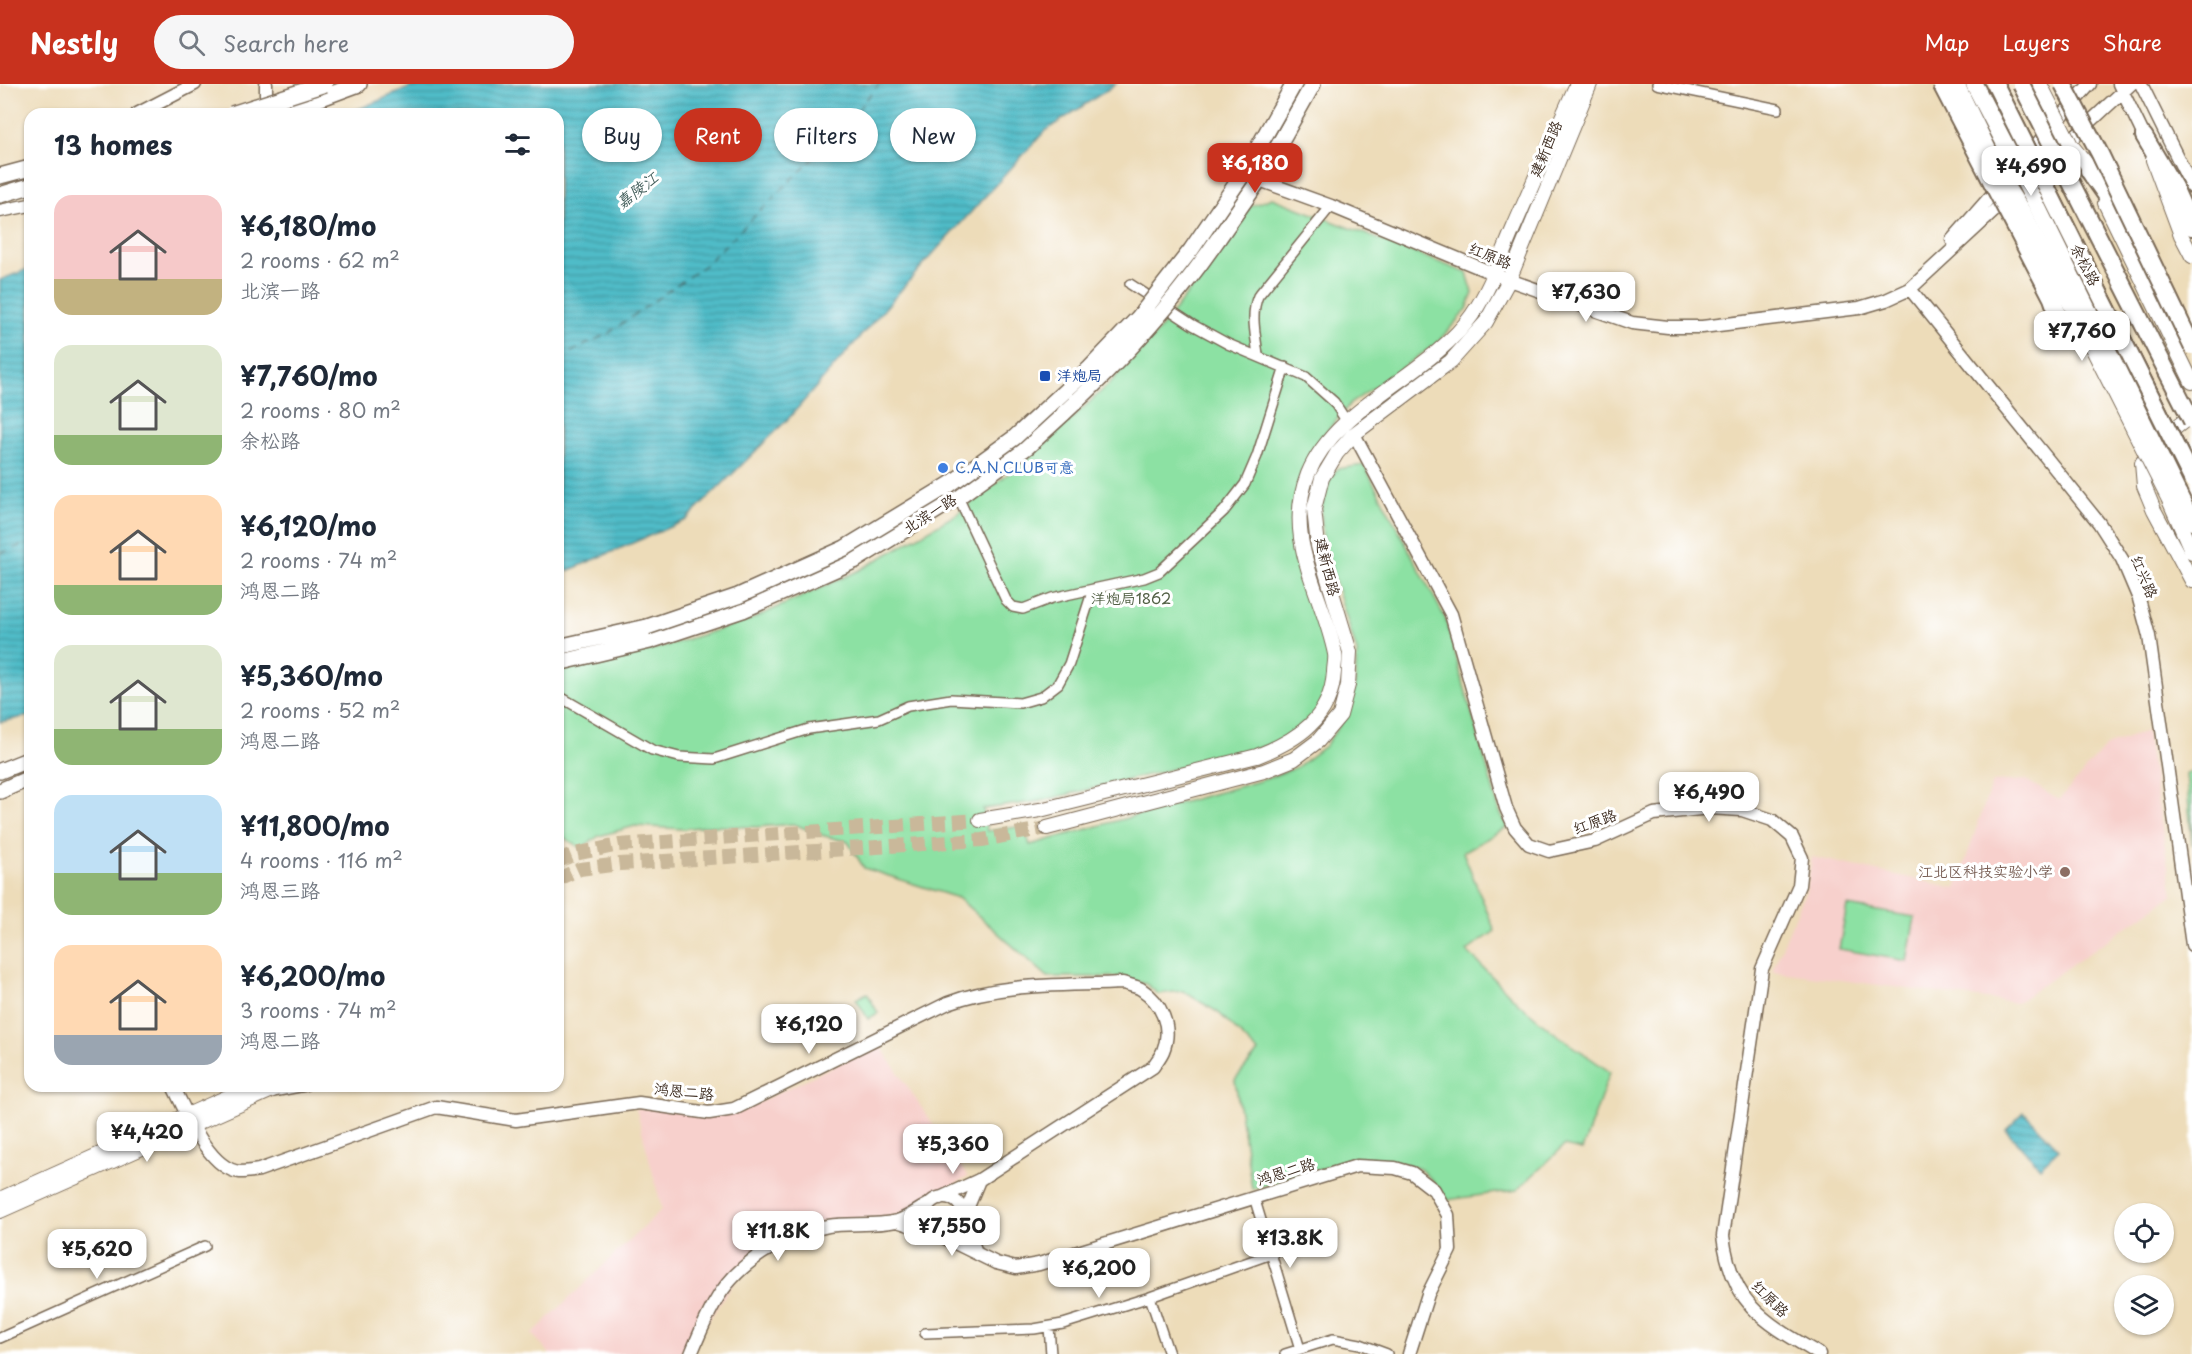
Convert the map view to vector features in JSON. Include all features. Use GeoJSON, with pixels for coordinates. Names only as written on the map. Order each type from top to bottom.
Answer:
{"type":"FeatureCollection","features":[{"type":"Feature","properties":{"kind":"highway"},"geometry":{"type":"LineString","coordinates":[[1941,84],[2052,298],[2058,315]]}},
{"type":"Feature","properties":{"kind":"highway"},"geometry":{"type":"LineString","coordinates":[[1974,84],[2073,279],[2174,496],[2192,522]]}},
{"type":"Feature","properties":{"kind":"highway","name":"余松路"},"geometry":{"type":"LineString","coordinates":[[1995,84],[2192,479]]}},
{"type":"Feature","properties":{"kind":"highway","name":"余松路"},"geometry":{"type":"LineString","coordinates":[[2021,84],[2192,421]]}},
{"type":"Feature","properties":{"kind":"highway"},"geometry":{"type":"LineString","coordinates":[[2063,84],[2100,154],[2192,345]]}},
{"type":"Feature","properties":{"kind":"highway"},"geometry":{"type":"LineString","coordinates":[[2144,136],[2174,187],[2192,226]]}},
{"type":"Feature","properties":{"kind":"highway"},"geometry":{"type":"LineString","coordinates":[[2089,171],[2128,226],[2159,279]]}},
{"type":"Feature","properties":{"kind":"highway"},"geometry":{"type":"LineString","coordinates":[[2023,211],[2073,279]]}},
{"type":"Feature","properties":{"kind":"main road"},"geometry":{"type":"LineString","coordinates":[[251,108],[325,84]]}},
{"type":"Feature","properties":{"kind":"main road"},"geometry":{"type":"LineString","coordinates":[[294,108],[359,84]]}},
{"type":"Feature","properties":{"kind":"main road","name":"北滨一路"},"geometry":{"type":"LineString","coordinates":[[564,645],[647,627],[738,596],[845,548],[949,485],[1014,438],[1090,368],[1137,318],[1191,250],[1243,174],[1294,84]]}},
{"type":"Feature","properties":{"kind":"main road","name":"北滨一路"},"geometry":{"type":"LineString","coordinates":[[564,662],[650,641],[743,610],[854,561],[958,497],[1027,447],[1101,380],[1149,327],[1203,261],[1259,180],[1313,84]]}},
{"type":"Feature","properties":{"kind":"main road","name":"建新西路"},"geometry":{"type":"LineString","coordinates":[[1047,828],[1264,771],[1294,759],[1318,741],[1340,715],[1348,685],[1350,652],[1318,546],[1314,509],[1322,478],[1351,428],[1441,349],[1472,315],[1494,274],[1577,84]]}},
{"type":"Feature","properties":{"kind":"main road","name":"建新西路"},"geometry":{"type":"LineString","coordinates":[[980,820],[1040,810],[1257,756],[1282,746],[1305,731],[1322,711],[1333,686],[1335,656],[1302,551],[1300,507],[1308,474],[1325,447],[1451,361],[1486,322],[1509,280],[1590,84]]}},
{"type":"Feature","properties":{"kind":"main road"},"geometry":{"type":"LineString","coordinates":[[1958,84],[2007,186],[2023,211],[2174,496],[2192,552]]}},
{"type":"Feature","properties":{"kind":"main road"},"geometry":{"type":"LineString","coordinates":[[2040,84],[2071,145],[2086,163],[2192,382]]}},
{"type":"Feature","properties":{"kind":"main road"},"geometry":{"type":"LineString","coordinates":[[2144,136],[2181,235],[2192,256]]}},
{"type":"Feature","properties":{"kind":"main road"},"geometry":{"type":"LineString","coordinates":[[0,176],[24,170]]}},
{"type":"Feature","properties":{"kind":"main road"},"geometry":{"type":"LineString","coordinates":[[0,195],[24,188]]}},
{"type":"Feature","properties":{"kind":"main road"},"geometry":{"type":"LineString","coordinates":[[2023,211],[2052,298]]}},
{"type":"Feature","properties":{"kind":"main road"},"geometry":{"type":"LineString","coordinates":[[2192,415],[2157,442],[2142,463],[2144,486],[2154,510],[2192,581]]}},
{"type":"Feature","properties":{"kind":"main road"},"geometry":{"type":"LineString","coordinates":[[0,771],[24,761]]}},
{"type":"Feature","properties":{"kind":"main road"},"geometry":{"type":"LineString","coordinates":[[0,790],[24,780]]}},
{"type":"Feature","properties":{"kind":"main road"},"geometry":{"type":"LineString","coordinates":[[0,1211],[190,1120],[239,1092]]}},
{"type":"Feature","properties":{"kind":"main road"},"geometry":{"type":"LineString","coordinates":[[0,1198],[190,1120],[265,1093]]}},
{"type":"Feature","properties":{"kind":"street"},"geometry":{"type":"LineString","coordinates":[[149,108],[195,84]]}},
{"type":"Feature","properties":{"kind":"street"},"geometry":{"type":"LineString","coordinates":[[263,108],[266,84]]}},
{"type":"Feature","properties":{"kind":"street"},"geometry":{"type":"LineString","coordinates":[[1658,84],[1778,109]]}},
{"type":"Feature","properties":{"kind":"street"},"geometry":{"type":"LineString","coordinates":[[1910,289],[2090,84]]}},
{"type":"Feature","properties":{"kind":"street"},"geometry":{"type":"LineString","coordinates":[[2141,84],[2192,187]]}},
{"type":"Feature","properties":{"kind":"street"},"geometry":{"type":"LineString","coordinates":[[1910,289],[2124,87],[2144,136]]}},
{"type":"Feature","properties":{"kind":"street","name":"红原路"},"geometry":{"type":"LineString","coordinates":[[1243,174],[1331,206],[1509,280],[1632,323],[1668,327],[1702,327],[1859,308],[1886,300],[1910,289]]}},
{"type":"Feature","properties":{"kind":"street"},"geometry":{"type":"LineString","coordinates":[[0,211],[24,206]]}},
{"type":"Feature","properties":{"kind":"street"},"geometry":{"type":"LineString","coordinates":[[1258,356],[1254,305],[1258,296],[1331,206]]}},
{"type":"Feature","properties":{"kind":"street"},"geometry":{"type":"LineString","coordinates":[[1130,284],[1193,325],[1228,344],[1306,377],[1334,402],[1351,428]]}},
{"type":"Feature","properties":{"kind":"street","name":"红兴路"},"geometry":{"type":"LineString","coordinates":[[1910,289],[2099,523],[2122,559],[2139,599],[2149,636],[2192,945]]}},
{"type":"Feature","properties":{"kind":"street"},"geometry":{"type":"LineString","coordinates":[[958,497],[1006,600],[1013,607],[1023,609],[1052,598],[1144,578],[1160,572],[1224,512],[1245,484],[1257,456],[1285,367]]}},
{"type":"Feature","properties":{"kind":"street","name":"红原路"},"geometry":{"type":"LineString","coordinates":[[1351,428],[1451,614],[1506,808],[1515,828],[1529,844],[1549,852],[1595,841],[1654,814],[1709,808],[1742,810],[1772,820],[1792,837],[1802,858],[1799,885],[1762,969],[1724,1236],[1727,1261],[1735,1285],[1752,1308],[1775,1328],[1819,1354]]}},
{"type":"Feature","properties":{"kind":"street"},"geometry":{"type":"LineString","coordinates":[[564,699],[652,750],[678,757],[714,759],[809,729],[879,719],[908,705],[951,699],[1020,703],[1041,697],[1058,684],[1069,664],[1093,589]]}},
{"type":"Feature","properties":{"kind":"street","name":"鸿恩二路"},"geometry":{"type":"LineString","coordinates":[[176,1092],[204,1147],[219,1161],[238,1172],[259,1170],[436,1107],[516,1120],[639,1103],[709,1113],[734,1109],[948,1003],[973,993],[998,989],[1123,983],[1140,988],[1155,1001],[1165,1018],[1166,1036],[1163,1051],[1153,1067],[979,1180],[897,1221]]}},
{"type":"Feature","properties":{"kind":"street"},"geometry":{"type":"LineString","coordinates":[[265,1093],[275,1092]]}},
{"type":"Feature","properties":{"kind":"street","name":"鸿恩二路"},"geometry":{"type":"LineString","coordinates":[[897,1221],[936,1234],[996,1263],[1016,1268],[1039,1264],[1357,1166],[1395,1168],[1412,1173],[1434,1190],[1448,1215],[1450,1250],[1428,1294],[1409,1354]]}},
{"type":"Feature","properties":{"kind":"street"},"geometry":{"type":"LineString","coordinates":[[976,1252],[963,1219],[963,1212],[957,1202],[952,1199],[934,1201],[924,1215],[925,1222],[936,1234],[951,1235],[958,1230],[963,1219],[979,1180]]}},
{"type":"Feature","properties":{"kind":"street"},"geometry":{"type":"LineString","coordinates":[[1254,1197],[1300,1349]]}},
{"type":"Feature","properties":{"kind":"street"},"geometry":{"type":"LineString","coordinates":[[691,1354],[714,1302],[753,1260],[777,1244],[803,1232],[829,1226],[897,1221]]}},
{"type":"Feature","properties":{"kind":"street"},"geometry":{"type":"LineString","coordinates":[[0,1338],[205,1246]]}},
{"type":"Feature","properties":{"kind":"street"},"geometry":{"type":"LineString","coordinates":[[925,1333],[1034,1329],[1063,1324],[1150,1297],[1271,1254]]}},
{"type":"Feature","properties":{"kind":"street"},"geometry":{"type":"LineString","coordinates":[[1150,1297],[1169,1354]]}},
{"type":"Feature","properties":{"kind":"street"},"geometry":{"type":"LineString","coordinates":[[1049,1327],[1051,1354]]}},
{"type":"Feature","properties":{"kind":"street"},"geometry":{"type":"LineString","coordinates":[[1285,1354],[1333,1339],[1360,1344],[1387,1354]]}},
{"type":"Feature","properties":{"kind":"shaded area","name":"江北区科技实验小学"},"geometry":{"type":"Polygon","coordinates":[[[2146,731],[2173,895],[2016,1003],[1772,971],[1806,891],[1812,857],[1956,888],[1992,782],[2026,780],[2059,800],[2106,746],[2146,731]]]}},
{"type":"Feature","properties":{"kind":"shaded area"},"geometry":{"type":"Polygon","coordinates":[[[879,1044],[968,1177],[896,1216],[827,1221],[801,1227],[774,1240],[751,1256],[686,1354],[550,1354],[532,1334],[662,1209],[636,1108],[737,1113],[879,1044]]]}},
{"type":"Feature","properties":{"kind":"green space","name":"洋炮局1862"},"geometry":{"type":"Polygon","coordinates":[[[1272,198],[1467,273],[1473,293],[1467,309],[1436,344],[1350,404],[1317,443],[1301,474],[1294,506],[1332,656],[1329,687],[1319,710],[1279,743],[1041,801],[983,809],[987,831],[1024,826],[1030,845],[1266,779],[1297,767],[1325,746],[1346,716],[1355,685],[1357,652],[1323,542],[1321,511],[1326,486],[1337,469],[1364,465],[1445,618],[1499,810],[1508,827],[1463,852],[1495,931],[1467,951],[1518,1003],[1552,1031],[1610,1072],[1582,1150],[1564,1146],[1517,1190],[1447,1200],[1439,1188],[1420,1169],[1399,1162],[1361,1158],[1252,1189],[1235,1080],[1258,1052],[1219,1013],[1183,991],[1158,994],[1146,984],[1119,977],[1048,977],[958,898],[864,868],[848,842],[821,835],[794,824],[757,827],[707,826],[682,829],[635,826],[599,836],[581,848],[564,838],[564,669],[652,650],[750,620],[860,570],[957,514],[1032,455],[1108,385],[1156,334],[1210,264],[1250,206],[1272,198]]]}},
{"type":"Feature","properties":{"kind":"green space"},"geometry":{"type":"Polygon","coordinates":[[[2192,771],[2192,845],[2186,773],[2192,771]]]}},
{"type":"Feature","properties":{"kind":"green space"},"geometry":{"type":"Polygon","coordinates":[[[1847,906],[1915,917],[1907,961],[1839,949],[1847,906]]]}},
{"type":"Feature","properties":{"kind":"green space"},"geometry":{"type":"Polygon","coordinates":[[[867,993],[878,1013],[868,1019],[856,999],[867,993]]]}},
{"type":"Feature","properties":{"kind":"water","name":"嘉陵江"},"geometry":{"type":"Polygon","coordinates":[[[418,84],[1116,84],[1045,131],[930,257],[789,418],[686,520],[564,572],[564,108],[361,108],[418,84]]]}},
{"type":"Feature","properties":{"kind":"water"},"geometry":{"type":"Polygon","coordinates":[[[24,270],[24,717],[0,722],[0,280],[24,270]]]}},
{"type":"Feature","properties":{"kind":"water"},"geometry":{"type":"Polygon","coordinates":[[[2024,1112],[2059,1149],[2040,1167],[2006,1130],[2024,1112]]]}},
{"type":"Feature","properties":{"kind":"ferry route"},"geometry":{"type":"LineString","coordinates":[[564,356],[609,333],[705,265],[836,136],[879,84]]}},
{"type":"Feature","properties":{"kind":"ferry route"},"geometry":{"type":"LineString","coordinates":[[0,553],[24,545]]}},
{"type":"Feature","properties":{"kind":"tunnel"},"geometry":{"type":"LineString","coordinates":[[564,859],[619,845],[980,820]]}},
{"type":"Feature","properties":{"kind":"tunnel"},"geometry":{"type":"LineString","coordinates":[[564,876],[580,869],[620,864],[982,840],[1047,828]]}},
{"type":"Feature","properties":{"kind":"railway"},"geometry":{"type":"LineString","coordinates":[[2003,84],[2186,450]]}},
{"type":"Feature","properties":{"kind":"place","name":"洋炮局"},"geometry":{"type":"Point","coordinates":[1045,376]}},
{"type":"Feature","properties":{"kind":"place","name":"C.A.N.CLUB可意"},"geometry":{"type":"Point","coordinates":[943,468]}},
{"type":"Feature","properties":{"kind":"place","name":"江北区科技实验小学"},"geometry":{"type":"Point","coordinates":[2065,872]}}]}
